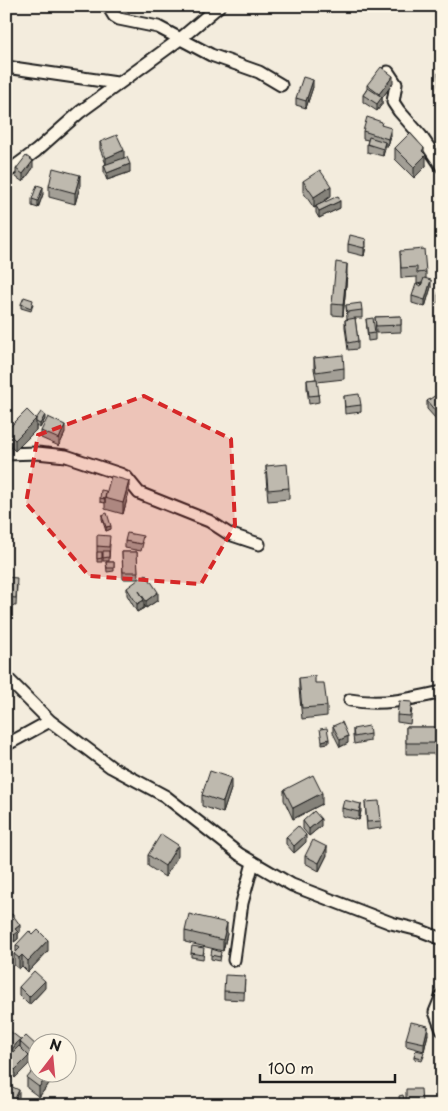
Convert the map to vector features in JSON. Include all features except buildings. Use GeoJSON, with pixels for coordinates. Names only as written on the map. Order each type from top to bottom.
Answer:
{"type":"FeatureCollection","features":[{"type":"Feature","properties":{"kind":"street"},"geometry":{"type":"LineString","coordinates":[[108,6],[114,16],[119,19],[158,27],[211,54],[259,72],[281,84]]}},
{"type":"Feature","properties":{"kind":"street"},"geometry":{"type":"LineString","coordinates":[[6,173],[117,84],[180,39],[219,6]]}},
{"type":"Feature","properties":{"kind":"street"},"geometry":{"type":"LineString","coordinates":[[6,67],[117,84]]}},
{"type":"Feature","properties":{"kind":"street"},"geometry":{"type":"LineString","coordinates":[[388,72],[396,84],[394,102],[399,112],[421,136],[442,167]]}},
{"type":"Feature","properties":{"kind":"street"},"geometry":{"type":"LineString","coordinates":[[6,454],[38,453],[66,456],[120,474],[126,477],[139,493],[209,521],[228,534],[259,544]]}},
{"type":"Feature","properties":{"kind":"street"},"geometry":{"type":"LineString","coordinates":[[6,677],[50,721],[111,767],[165,796],[239,854],[292,885],[391,923],[419,930],[442,939]]}},
{"type":"Feature","properties":{"kind":"street"},"geometry":{"type":"LineString","coordinates":[[350,700],[381,703],[442,692]]}},
{"type":"Feature","properties":{"kind":"street"},"geometry":{"type":"LineString","coordinates":[[6,744],[50,721]]}},
{"type":"Feature","properties":{"kind":"street"},"geometry":{"type":"LineString","coordinates":[[234,960],[242,903],[253,862]]}},
{"type":"Feature","properties":{"kind":"street"},"geometry":{"type":"LineString","coordinates":[[442,995],[435,1012],[442,1030]]}},
{"type":"Feature","properties":{"kind":"highlighted area"},"geometry":{"type":"Polygon","coordinates":[[[144,396],[231,439],[235,525],[201,584],[89,576],[26,503],[38,435],[144,396]]]}}]}
